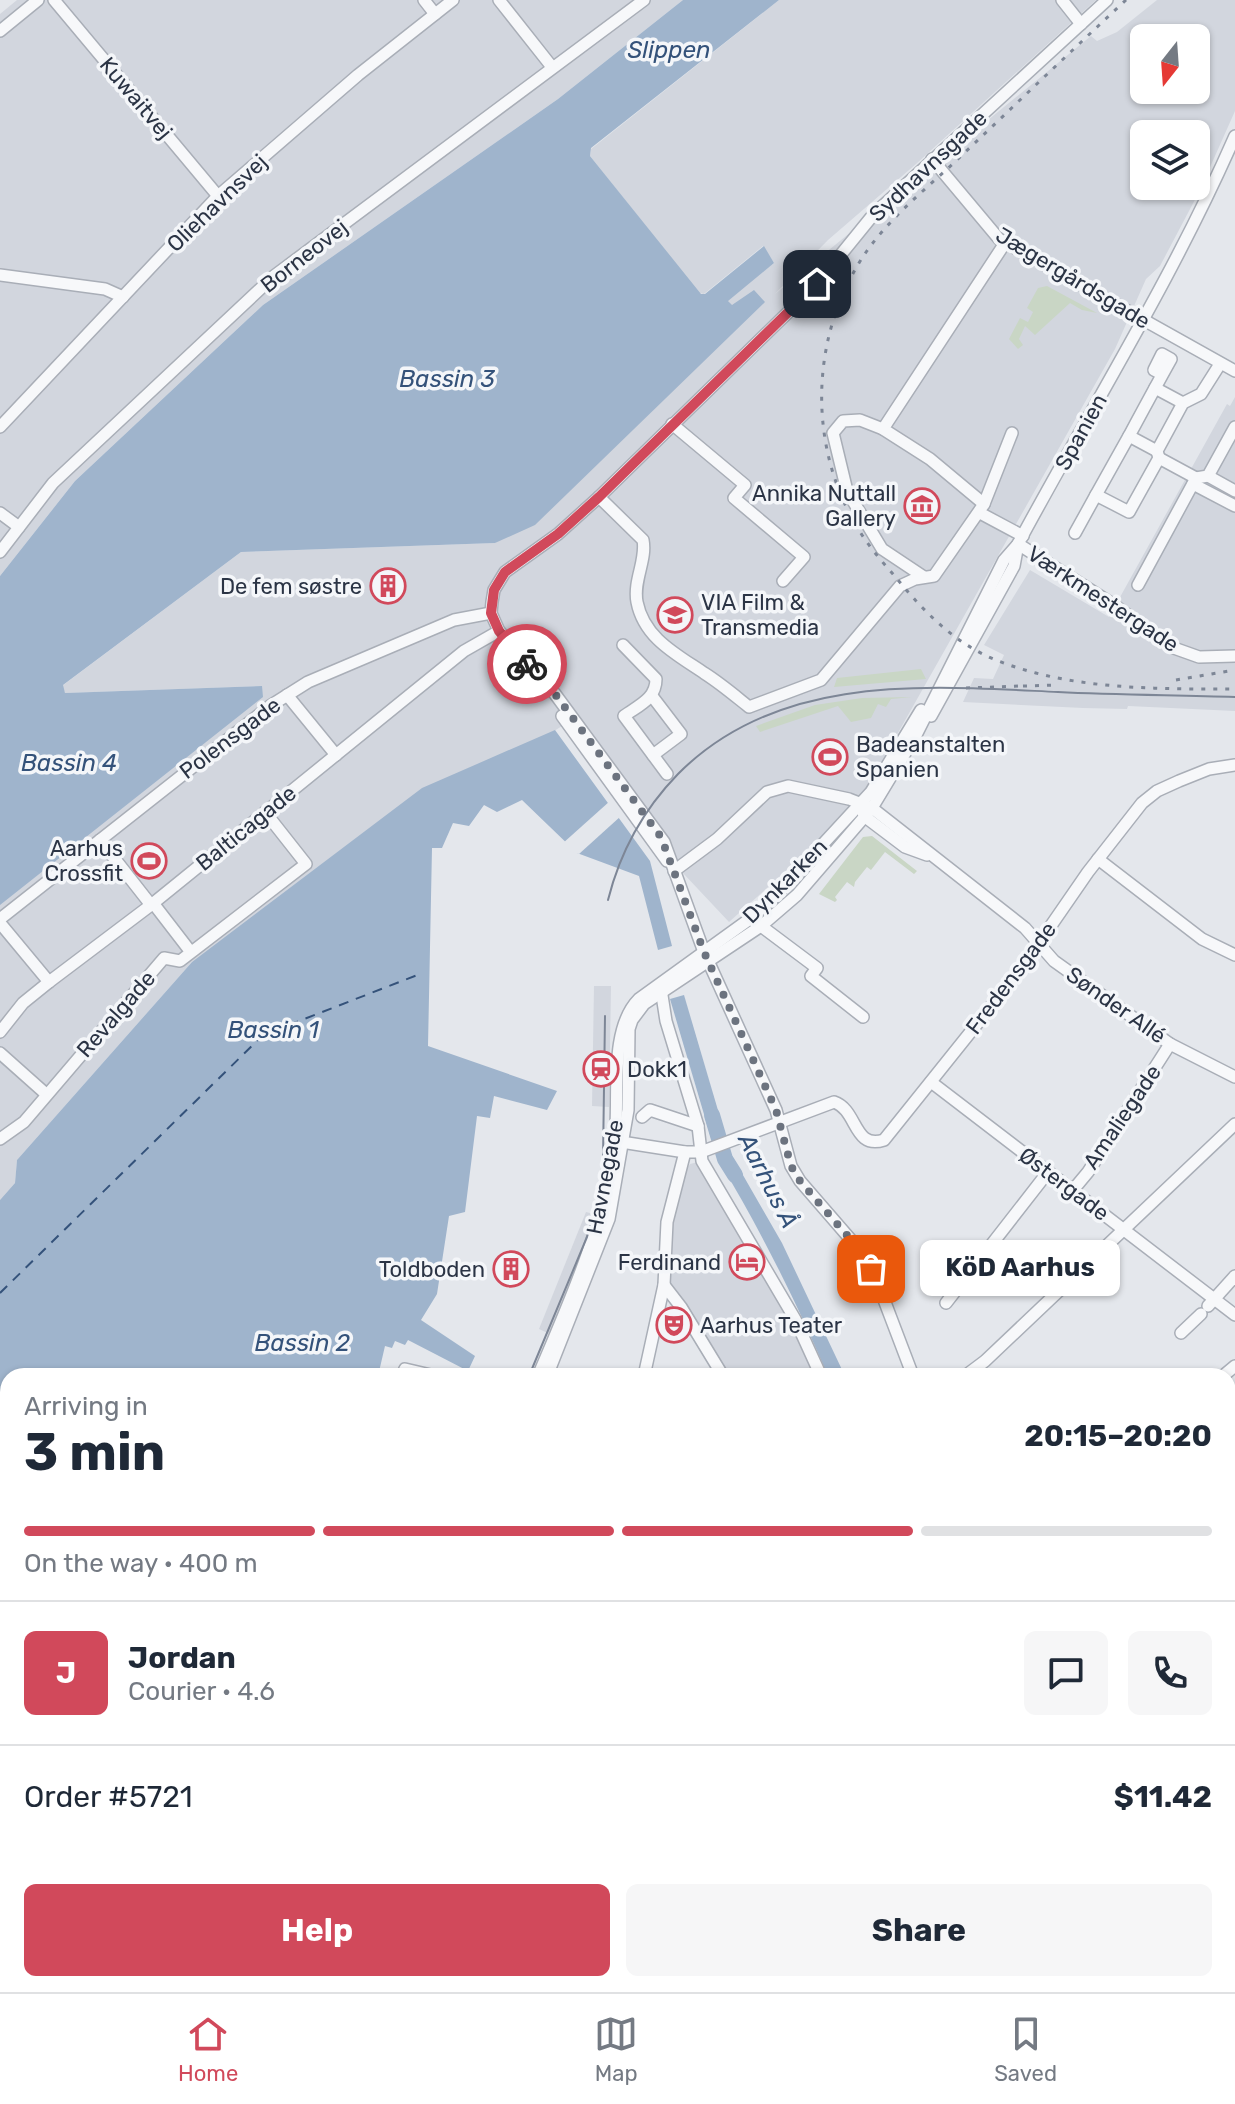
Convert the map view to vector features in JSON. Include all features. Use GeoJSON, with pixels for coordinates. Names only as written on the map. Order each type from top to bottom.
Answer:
{"type":"FeatureCollection","features":[{"type":"Feature","properties":{"kind":"street"},"geometry":{"type":"LineString","coordinates":[[0,31],[38,0]]}},
{"type":"Feature","properties":{"kind":"street","name":"Kuwaitvej"},"geometry":{"type":"LineString","coordinates":[[54,0],[218,196]]}},
{"type":"Feature","properties":{"kind":"street"},"geometry":{"type":"LineString","coordinates":[[424,0],[435,14]]}},
{"type":"Feature","properties":{"kind":"street","name":"Oliehavnsvej"},"geometry":{"type":"LineString","coordinates":[[0,427],[218,196],[358,75],[453,0]]}},
{"type":"Feature","properties":{"kind":"street"},"geometry":{"type":"LineString","coordinates":[[499,0],[552,67]]}},
{"type":"Feature","properties":{"kind":"street","name":"Borneovej"},"geometry":{"type":"LineString","coordinates":[[0,552],[53,483],[274,276],[644,0]]}},
{"type":"Feature","properties":{"kind":"street"},"geometry":{"type":"LineString","coordinates":[[1062,0],[1081,24]]}},
{"type":"Feature","properties":{"kind":"street","name":"Sydhavnsgade"},"geometry":{"type":"LineString","coordinates":[[491,613],[494,590],[510,567],[558,534],[599,497],[817,284],[873,215],[1107,0]]}},
{"type":"Feature","properties":{"kind":"street","name":"Spanien"},"geometry":{"type":"LineString","coordinates":[[916,735],[1004,560],[1021,540],[1207,200],[1235,136]]}},
{"type":"Feature","properties":{"kind":"street","name":"Jægergårdsgade"},"geometry":{"type":"LineString","coordinates":[[932,159],[999,239],[1235,371]]}},
{"type":"Feature","properties":{"kind":"street"},"geometry":{"type":"LineString","coordinates":[[925,577],[882,549],[847,491],[833,433],[843,421],[860,420],[883,429],[1005,243]]}},
{"type":"Feature","properties":{"kind":"street"},"geometry":{"type":"LineString","coordinates":[[0,275],[105,289],[123,297]]}},
{"type":"Feature","properties":{"kind":"street"},"geometry":{"type":"LineString","coordinates":[[1075,533],[1162,374],[1154,370],[1162,354]]}},
{"type":"Feature","properties":{"kind":"street"},"geometry":{"type":"LineString","coordinates":[[1096,495],[1129,512],[1183,403],[1201,394],[1220,364]]}},
{"type":"Feature","properties":{"kind":"street"},"geometry":{"type":"LineString","coordinates":[[1155,388],[1183,403]]}},
{"type":"Feature","properties":{"kind":"street"},"geometry":{"type":"LineString","coordinates":[[672,424],[745,485],[734,498],[804,557],[783,581]]}},
{"type":"Feature","properties":{"kind":"street","name":"Værkmestergade"},"geometry":{"type":"LineString","coordinates":[[1138,585],[1199,479],[1235,427]]}},
{"type":"Feature","properties":{"kind":"street","name":"Værkmestergade"},"geometry":{"type":"LineString","coordinates":[[883,429],[930,459],[1021,540],[1171,647],[1199,657],[1235,656]]}},
{"type":"Feature","properties":{"kind":"street"},"geometry":{"type":"LineString","coordinates":[[599,497],[643,540],[635,586],[637,604],[661,644],[749,707],[821,680],[900,586],[934,576],[982,508],[1012,433]]}},
{"type":"Feature","properties":{"kind":"street"},"geometry":{"type":"LineString","coordinates":[[1129,436],[1199,479],[1235,506]]}},
{"type":"Feature","properties":{"kind":"street"},"geometry":{"type":"LineString","coordinates":[[1199,479],[1235,491]]}},
{"type":"Feature","properties":{"kind":"street"},"geometry":{"type":"LineString","coordinates":[[0,513],[19,527]]}},
{"type":"Feature","properties":{"kind":"street","name":"Spanien"},"geometry":{"type":"LineString","coordinates":[[865,809],[942,700],[1014,566],[1021,540]]}},
{"type":"Feature","properties":{"kind":"street"},"geometry":{"type":"LineString","coordinates":[[491,613],[499,631],[539,686],[627,799],[661,837],[706,957],[781,1122],[795,1174],[858,1248],[875,1276],[910,1368]]}},
{"type":"Feature","properties":{"kind":"street","name":"Polensgade"},"geometry":{"type":"LineString","coordinates":[[0,921],[287,695],[308,682],[454,620],[491,613]]}},
{"type":"Feature","properties":{"kind":"street","name":"Spanien"},"geometry":{"type":"LineString","coordinates":[[956,655],[981,625]]}},
{"type":"Feature","properties":{"kind":"street","name":"Balticagade"},"geometry":{"type":"LineString","coordinates":[[0,1032],[23,1003],[49,982],[152,904],[464,651],[499,631]]}},
{"type":"Feature","properties":{"kind":"street"},"geometry":{"type":"LineString","coordinates":[[623,645],[656,679],[652,696],[624,716],[667,774]]}},
{"type":"Feature","properties":{"kind":"street"},"geometry":{"type":"LineString","coordinates":[[287,695],[336,755]]}},
{"type":"Feature","properties":{"kind":"street"},"geometry":{"type":"LineString","coordinates":[[652,696],[681,734],[653,755]]}},
{"type":"Feature","properties":{"kind":"street","name":"Spanien"},"geometry":{"type":"LineString","coordinates":[[865,809],[871,792],[919,712],[933,699]]}},
{"type":"Feature","properties":{"kind":"street","name":"Fredensgade"},"geometry":{"type":"LineString","coordinates":[[781,1122],[834,1102],[847,1109],[857,1133],[865,1139],[876,1142],[890,1135],[1038,945],[1128,819],[1157,791],[1204,771],[1235,765]]}},
{"type":"Feature","properties":{"kind":"street"},"geometry":{"type":"LineString","coordinates":[[674,871],[717,839],[767,792],[788,786],[849,799],[865,809]]}},
{"type":"Feature","properties":{"kind":"street","name":"Sønder Allé"},"geometry":{"type":"LineString","coordinates":[[865,809],[935,857],[1025,928],[1054,961],[1170,1044],[1235,1077]]}},
{"type":"Feature","properties":{"kind":"street","name":"Dynkarken"},"geometry":{"type":"LineString","coordinates":[[706,957],[761,926],[797,895],[865,809]]}},
{"type":"Feature","properties":{"kind":"street","name":"Dynkarken"},"geometry":{"type":"LineString","coordinates":[[706,957],[757,914],[865,809]]}},
{"type":"Feature","properties":{"kind":"street","name":"Revalgade"},"geometry":{"type":"LineString","coordinates":[[0,1139],[24,1122],[164,958],[180,961],[306,864],[265,812]]}},
{"type":"Feature","properties":{"kind":"street"},"geometry":{"type":"LineString","coordinates":[[100,840],[190,951]]}},
{"type":"Feature","properties":{"kind":"street"},"geometry":{"type":"LineString","coordinates":[[1098,859],[1202,939],[1235,955]]}},
{"type":"Feature","properties":{"kind":"street"},"geometry":{"type":"LineString","coordinates":[[0,921],[49,982]]}},
{"type":"Feature","properties":{"kind":"street"},"geometry":{"type":"LineString","coordinates":[[761,926],[817,968],[811,976],[863,1017]]}},
{"type":"Feature","properties":{"kind":"street","name":"Havnegade"},"geometry":{"type":"LineString","coordinates":[[541,1368],[594,1239],[628,1110],[629,1029],[637,1012],[660,985],[706,957]]}},
{"type":"Feature","properties":{"kind":"street"},"geometry":{"type":"LineString","coordinates":[[660,985],[666,1021],[706,1151],[702,1161],[795,1319],[817,1368]]}},
{"type":"Feature","properties":{"kind":"street","name":"Amaliegade"},"geometry":{"type":"LineString","coordinates":[[1073,1190],[1088,1172],[1170,1044]]}},
{"type":"Feature","properties":{"kind":"street"},"geometry":{"type":"LineString","coordinates":[[0,1053],[46,1094]]}},
{"type":"Feature","properties":{"kind":"street","name":"Østergade"},"geometry":{"type":"LineString","coordinates":[[931,1082],[1124,1229],[1208,1306],[1235,1315]]}},
{"type":"Feature","properties":{"kind":"street"},"geometry":{"type":"LineString","coordinates":[[642,1117],[650,1110],[698,1126]]}},
{"type":"Feature","properties":{"kind":"street"},"geometry":{"type":"LineString","coordinates":[[619,1142],[685,1152],[706,1151],[781,1122]]}},
{"type":"Feature","properties":{"kind":"street"},"geometry":{"type":"LineString","coordinates":[[976,1368],[1235,1124]]}},
{"type":"Feature","properties":{"kind":"street","name":"Havnegade"},"geometry":{"type":"LineString","coordinates":[[550,1368],[602,1242],[614,1199],[619,1142]]}},
{"type":"Feature","properties":{"kind":"street"},"geometry":{"type":"LineString","coordinates":[[646,1368],[664,1285],[667,1222],[685,1152]]}},
{"type":"Feature","properties":{"kind":"street"},"geometry":{"type":"LineString","coordinates":[[946,1303],[1048,1172]]}},
{"type":"Feature","properties":{"kind":"street"},"geometry":{"type":"LineString","coordinates":[[1181,1333],[1235,1276]]}},
{"type":"Feature","properties":{"kind":"street"},"geometry":{"type":"LineString","coordinates":[[664,1285],[718,1368]]}},
{"type":"Feature","properties":{"kind":"shaded area"},"geometry":{"type":"Polygon","coordinates":[[[17,0],[683,0],[558,99],[263,305],[75,481],[0,576],[0,14],[17,0]]]}},
{"type":"Feature","properties":{"kind":"shaded area"},"geometry":{"type":"Polygon","coordinates":[[[779,0],[1096,0],[828,240],[775,294],[1091,36],[1097,41],[1117,32],[1157,0],[1235,0],[1235,111],[1210,167],[1210,120],[1130,120],[1130,200],[1195,200],[1160,266],[1146,279],[1115,349],[864,793],[795,863],[729,922],[682,872],[657,822],[581,720],[562,726],[192,962],[17,1160],[15,1183],[0,1200],[0,904],[261,686],[65,693],[62,686],[241,552],[495,543],[732,306],[727,300],[774,263],[763,246],[704,294],[699,293],[590,156],[591,149],[779,0]]]}},
{"type":"Feature","properties":{"kind":"shaded area"},"geometry":{"type":"Polygon","coordinates":[[[1235,397],[1235,711],[963,702],[974,678],[993,679],[1004,655],[984,645],[1030,570],[1109,617],[1227,404],[1230,406],[1235,397]]]}},
{"type":"Feature","properties":{"kind":"shaded area"},"geometry":{"type":"Polygon","coordinates":[[[594,986],[611,986],[609,1107],[592,1106],[594,986]]]}},
{"type":"Feature","properties":{"kind":"shaded area"},"geometry":{"type":"Polygon","coordinates":[[[698,1162],[782,1304],[814,1368],[719,1368],[665,1277],[668,1224],[690,1164],[698,1162]]]}},
{"type":"Feature","properties":{"kind":"shaded area"},"geometry":{"type":"Polygon","coordinates":[[[586,1212],[598,1215],[552,1335],[539,1329],[586,1212]]]}},
{"type":"Feature","properties":{"kind":"green space"},"geometry":{"type":"Polygon","coordinates":[[[1047,286],[1097,313],[1070,303],[1035,335],[1025,326],[1019,339],[1023,345],[1018,349],[1009,339],[1020,318],[1028,322],[1033,312],[1027,308],[1038,288],[1047,286]]]}},
{"type":"Feature","properties":{"kind":"green space"},"geometry":{"type":"Polygon","coordinates":[[[921,669],[926,679],[834,687],[837,678],[921,669]]]}},
{"type":"Feature","properties":{"kind":"green space"},"geometry":{"type":"Polygon","coordinates":[[[912,697],[891,699],[886,707],[878,704],[871,718],[851,722],[838,706],[760,732],[756,726],[815,705],[862,698],[912,697]]]}},
{"type":"Feature","properties":{"kind":"green space"},"geometry":{"type":"Polygon","coordinates":[[[872,836],[917,871],[914,874],[885,852],[871,870],[867,867],[854,887],[847,882],[835,897],[835,902],[819,894],[863,837],[872,836]]]}},
{"type":"Feature","properties":{"kind":"water","name":"Bassin 3"},"geometry":{"type":"Polygon","coordinates":[[[683,0],[779,0],[591,148],[590,156],[701,294],[705,294],[764,246],[774,263],[728,301],[732,305],[754,290],[765,302],[535,525],[495,543],[241,552],[63,685],[65,693],[262,686],[263,697],[0,905],[0,576],[75,481],[263,305],[558,99],[683,0]]]}},
{"type":"Feature","properties":{"kind":"water"},"geometry":{"type":"Polygon","coordinates":[[[555,730],[650,861],[672,946],[658,950],[639,876],[577,853],[522,800],[497,812],[484,805],[469,826],[453,823],[442,848],[432,848],[428,1046],[557,1091],[547,1110],[494,1096],[490,1118],[477,1116],[465,1212],[449,1216],[437,1294],[421,1320],[475,1356],[469,1368],[462,1368],[408,1340],[405,1345],[395,1341],[392,1348],[385,1346],[380,1368],[0,1368],[0,1200],[15,1183],[17,1160],[192,962],[422,788],[555,730]]]}},
{"type":"Feature","properties":{"kind":"water"},"geometry":{"type":"Polygon","coordinates":[[[684,995],[725,1134],[711,1138],[670,999],[684,995]]]}},
{"type":"Feature","properties":{"kind":"water"},"geometry":{"type":"Polygon","coordinates":[[[732,1156],[782,1243],[841,1368],[824,1368],[777,1267],[719,1161],[732,1156]]]}},
{"type":"Feature","properties":{"kind":"pier"},"geometry":{"type":"Polygon","coordinates":[[[610,801],[621,816],[579,854],[562,844],[610,801]]]}},
{"type":"Feature","properties":{"kind":"waterway","name":"Aarhus Å"},"geometry":{"type":"LineString","coordinates":[[712,1115],[725,1159],[735,1175]]}},
{"type":"Feature","properties":{"kind":"ferry route"},"geometry":{"type":"LineString","coordinates":[[0,1293],[263,1035],[420,974]]}},
{"type":"Feature","properties":{"kind":"tram line"},"geometry":{"type":"LineString","coordinates":[[608,900],[634,832],[678,774],[718,741],[762,717],[808,702],[857,692],[907,688],[1235,697]]}},
{"type":"Feature","properties":{"kind":"tram line"},"geometry":{"type":"LineString","coordinates":[[532,1368],[587,1237],[599,1195],[603,1159],[605,1016]]}},
{"type":"Feature","properties":{"kind":"railway"},"geometry":{"type":"LineString","coordinates":[[1126,0],[903,209],[866,252],[840,300],[829,334],[823,369],[825,439],[833,474],[846,507],[864,538],[919,604],[942,626],[981,653],[1025,670],[1083,682],[1144,688],[1235,689]]}},
{"type":"Feature","properties":{"kind":"railway"},"geometry":{"type":"LineString","coordinates":[[1176,680],[1235,670]]}},
{"type":"Feature","properties":{"kind":"railway"},"geometry":{"type":"LineString","coordinates":[[1023,686],[1056,685]]}},
{"type":"Feature","properties":{"kind":"railway"},"geometry":{"type":"LineString","coordinates":[[966,688],[1021,686]]}},
{"type":"Feature","properties":{"kind":"way so far"},"geometry":{"type":"LineString","coordinates":[[527,664],[555,694],[661,837],[704,952],[776,1110],[791,1166],[800,1181],[858,1248],[871,1269]]}},
{"type":"Feature","properties":{"kind":"place","name":"Annika Nuttall Gallery"},"geometry":{"type":"Point","coordinates":[922,506]}},
{"type":"Feature","properties":{"kind":"place","name":"De fem søstre"},"geometry":{"type":"Point","coordinates":[388,586]}},
{"type":"Feature","properties":{"kind":"place","name":"VIA Film & Transmedia"},"geometry":{"type":"Point","coordinates":[675,615]}},
{"type":"Feature","properties":{"kind":"place","name":"Badeanstalten Spanien"},"geometry":{"type":"Point","coordinates":[830,757]}},
{"type":"Feature","properties":{"kind":"place","name":"Aarhus Crossfit"},"geometry":{"type":"Point","coordinates":[149,861]}},
{"type":"Feature","properties":{"kind":"place","name":"Dokk1"},"geometry":{"type":"Point","coordinates":[601,1069]}},
{"type":"Feature","properties":{"kind":"place","name":"Ferdinand"},"geometry":{"type":"Point","coordinates":[747,1262]}},
{"type":"Feature","properties":{"kind":"place","name":"Toldboden"},"geometry":{"type":"Point","coordinates":[511,1269]}},
{"type":"Feature","properties":{"kind":"place","name":"KöD Aarhus"},"geometry":{"type":"Point","coordinates":[871,1269]}},
{"type":"Feature","properties":{"kind":"place","name":"Aarhus Teater"},"geometry":{"type":"Point","coordinates":[674,1325]}},
{"type":"Feature","properties":{"kind":"route"},"geometry":{"type":"LineString","coordinates":[[527,664],[499,631],[491,613],[494,590],[505,572],[558,534],[599,497],[817,284]]}},
{"type":"Feature","properties":{"kind":"water label","name":"Slippen"},"geometry":{"type":"Point","coordinates":[669,50]}},
{"type":"Feature","properties":{"kind":"water label","name":"Bassin 4"},"geometry":{"type":"Point","coordinates":[69,763]}},
{"type":"Feature","properties":{"kind":"water label","name":"Bassin 1"},"geometry":{"type":"Point","coordinates":[273,1030]}},
{"type":"Feature","properties":{"kind":"water label","name":"Bassin 2"},"geometry":{"type":"Point","coordinates":[302,1343]}}]}
